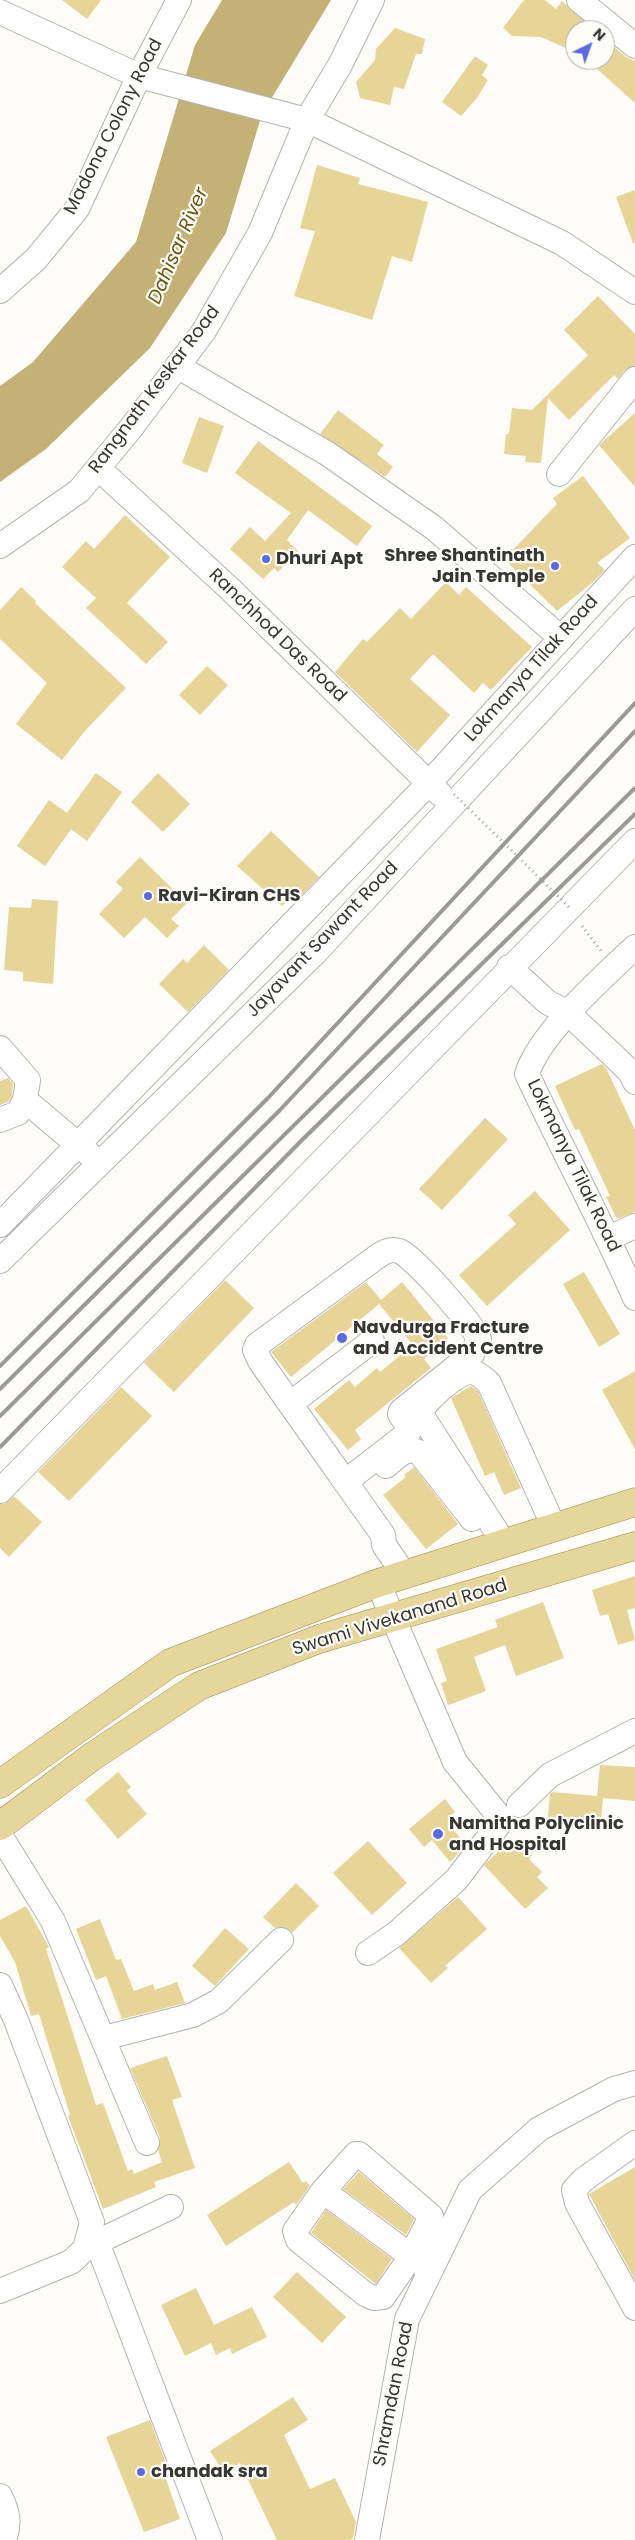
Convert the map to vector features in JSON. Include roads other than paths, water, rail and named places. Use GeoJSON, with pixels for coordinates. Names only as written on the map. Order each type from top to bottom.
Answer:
{"type":"FeatureCollection","features":[{"type":"Feature","properties":{"kind":"main road","name":"Swami Vivekanand Road"},"geometry":{"type":"LineString","coordinates":[[0,1784],[170,1664],[378,1583],[635,1502]]}},
{"type":"Feature","properties":{"kind":"main road","name":"Swami Vivekanand Road"},"geometry":{"type":"LineString","coordinates":[[0,1826],[93,1756],[199,1686],[319,1639],[393,1619],[635,1546]]}},
{"type":"Feature","properties":{"kind":"street","name":"Madona Colony Road"},"geometry":{"type":"LineString","coordinates":[[0,291],[36,259],[77,209],[139,76],[179,0]]}},
{"type":"Feature","properties":{"kind":"street","name":"Rangnath Keskar Road"},"geometry":{"type":"LineString","coordinates":[[0,546],[79,490],[204,330],[260,233],[307,120],[340,65],[372,0]]}},
{"type":"Feature","properties":{"kind":"street"},"geometry":{"type":"LineString","coordinates":[[578,0],[635,46]]}},
{"type":"Feature","properties":{"kind":"street"},"geometry":{"type":"LineString","coordinates":[[0,12],[139,76],[281,115],[307,120],[562,243],[635,292]]}},
{"type":"Feature","properties":{"kind":"street"},"geometry":{"type":"LineString","coordinates":[[177,366],[328,454],[434,528],[561,638]]}},
{"type":"Feature","properties":{"kind":"street"},"geometry":{"type":"LineString","coordinates":[[559,474],[635,378]]}},
{"type":"Feature","properties":{"kind":"street","name":"Ranchhod Das Road"},"geometry":{"type":"LineString","coordinates":[[98,468],[229,588],[331,689],[450,802]]}},
{"type":"Feature","properties":{"kind":"street","name":"Lokmanya Tilak Road"},"geometry":{"type":"LineString","coordinates":[[430,782],[635,557]]}},
{"type":"Feature","properties":{"kind":"street","name":"Jayavant Sawant Road"},"geometry":{"type":"LineString","coordinates":[[0,1261],[315,953],[450,802],[635,609]]}},
{"type":"Feature","properties":{"kind":"street","name":"Jayavant Sawant Road"},"geometry":{"type":"LineString","coordinates":[[3,1215],[77,1145],[430,782]]}},
{"type":"Feature","properties":{"kind":"street"},"geometry":{"type":"LineString","coordinates":[[0,1491],[509,968],[575,915],[635,841]]}},
{"type":"Feature","properties":{"kind":"street"},"geometry":{"type":"LineString","coordinates":[[568,1013],[635,947]]}},
{"type":"Feature","properties":{"kind":"street"},"geometry":{"type":"LineString","coordinates":[[509,968],[547,1002],[568,1013],[625,1067],[635,1082]]}},
{"type":"Feature","properties":{"kind":"street","name":"Lokmanya Tilak Road"},"geometry":{"type":"LineString","coordinates":[[568,1013],[538,1051],[530,1063],[527,1074],[561,1148],[609,1238],[635,1298]]}},
{"type":"Feature","properties":{"kind":"street"},"geometry":{"type":"LineString","coordinates":[[0,1048],[28,1080],[25,1100],[18,1113],[0,1120]]}},
{"type":"Feature","properties":{"kind":"street"},"geometry":{"type":"LineString","coordinates":[[25,1100],[99,1164]]}},
{"type":"Feature","properties":{"kind":"street"},"geometry":{"type":"LineString","coordinates":[[3,1215],[27,1234]]}},
{"type":"Feature","properties":{"kind":"street"},"geometry":{"type":"LineString","coordinates":[[609,1238],[635,1226]]}},
{"type":"Feature","properties":{"kind":"street"},"geometry":{"type":"LineString","coordinates":[[349,1488],[410,1431],[400,1414],[401,1411],[472,1354],[479,1339],[409,1257],[397,1250],[386,1251],[257,1346],[257,1355],[290,1404],[349,1488],[383,1535],[384,1545],[411,1572]]}},
{"type":"Feature","properties":{"kind":"street"},"geometry":{"type":"LineString","coordinates":[[290,1404],[372,1341]]}},
{"type":"Feature","properties":{"kind":"street"},"geometry":{"type":"LineString","coordinates":[[499,1544],[420,1413],[424,1404],[461,1374],[472,1372],[482,1376],[489,1383],[554,1527]]}},
{"type":"Feature","properties":{"kind":"street"},"geometry":{"type":"LineString","coordinates":[[349,1488],[405,1451],[413,1450],[418,1452],[499,1544]]}},
{"type":"Feature","properties":{"kind":"street"},"geometry":{"type":"LineString","coordinates":[[368,1953],[397,1933],[456,1880],[502,1820],[455,1762],[378,1583]]}},
{"type":"Feature","properties":{"kind":"street"},"geometry":{"type":"LineString","coordinates":[[519,1806],[550,1775],[635,1731]]}},
{"type":"Feature","properties":{"kind":"street"},"geometry":{"type":"LineString","coordinates":[[0,1836],[53,1921],[147,2143]]}},
{"type":"Feature","properties":{"kind":"street"},"geometry":{"type":"LineString","coordinates":[[104,2038],[193,2015],[219,2001],[281,1940]]}},
{"type":"Feature","properties":{"kind":"street"},"geometry":{"type":"LineString","coordinates":[[0,1985],[16,2020],[92,2222],[85,2249],[71,2262],[0,2291]]}},
{"type":"Feature","properties":{"kind":"street","name":"Shramdan Road"},"geometry":{"type":"LineString","coordinates":[[367,2540],[407,2319],[470,2190],[539,2129],[614,2089],[635,2083]]}},
{"type":"Feature","properties":{"kind":"street"},"geometry":{"type":"LineString","coordinates":[[635,2142],[583,2180],[574,2190],[577,2203],[635,2308]]}},
{"type":"Feature","properties":{"kind":"street"},"geometry":{"type":"LineString","coordinates":[[359,2154],[431,2216],[410,2258],[383,2297],[374,2298],[365,2294],[298,2240],[295,2236],[295,2231],[323,2191],[352,2158],[359,2154]]}},
{"type":"Feature","properties":{"kind":"street"},"geometry":{"type":"LineString","coordinates":[[323,2191],[410,2258],[431,2270]]}},
{"type":"Feature","properties":{"kind":"street"},"geometry":{"type":"LineString","coordinates":[[171,2207],[98,2242],[210,2540]]}},
{"type":"Feature","properties":{"kind":"street"},"geometry":{"type":"LineString","coordinates":[[0,2496],[8,2511],[9,2524],[4,2540]]}},
{"type":"Feature","properties":{"kind":"water","name":"Dahisar River"},"geometry":{"type":"Polygon","coordinates":[[[222,0],[331,0],[262,114],[226,233],[150,348],[46,449],[0,482],[0,386],[33,362],[136,242],[195,45],[222,0]]]}},
{"type":"Feature","properties":{"kind":"railway"},"geometry":{"type":"LineString","coordinates":[[0,1366],[268,1098],[635,703]]}},
{"type":"Feature","properties":{"kind":"railway"},"geometry":{"type":"LineString","coordinates":[[0,1389],[280,1110],[635,731]]}},
{"type":"Feature","properties":{"kind":"railway"},"geometry":{"type":"LineString","coordinates":[[0,1416],[635,788]]}},
{"type":"Feature","properties":{"kind":"railway"},"geometry":{"type":"LineString","coordinates":[[0,1447],[301,1141],[635,814]]}},
{"type":"Feature","properties":{"kind":"place","name":"Dhuri Apt"},"geometry":{"type":"Point","coordinates":[266,559]}},
{"type":"Feature","properties":{"kind":"place","name":"Shree Shantinath Jain Temple"},"geometry":{"type":"Point","coordinates":[555,566]}},
{"type":"Feature","properties":{"kind":"place","name":"Ravi-Kiran CHS"},"geometry":{"type":"Point","coordinates":[148,896]}},
{"type":"Feature","properties":{"kind":"place","name":"Navdurga Fracture and Accident Centre"},"geometry":{"type":"Point","coordinates":[342,1338]}},
{"type":"Feature","properties":{"kind":"place","name":"Namitha Polyclinic and Hospital"},"geometry":{"type":"Point","coordinates":[438,1834]}},
{"type":"Feature","properties":{"kind":"place","name":"chandak sra"},"geometry":{"type":"Point","coordinates":[141,2472]}}]}
